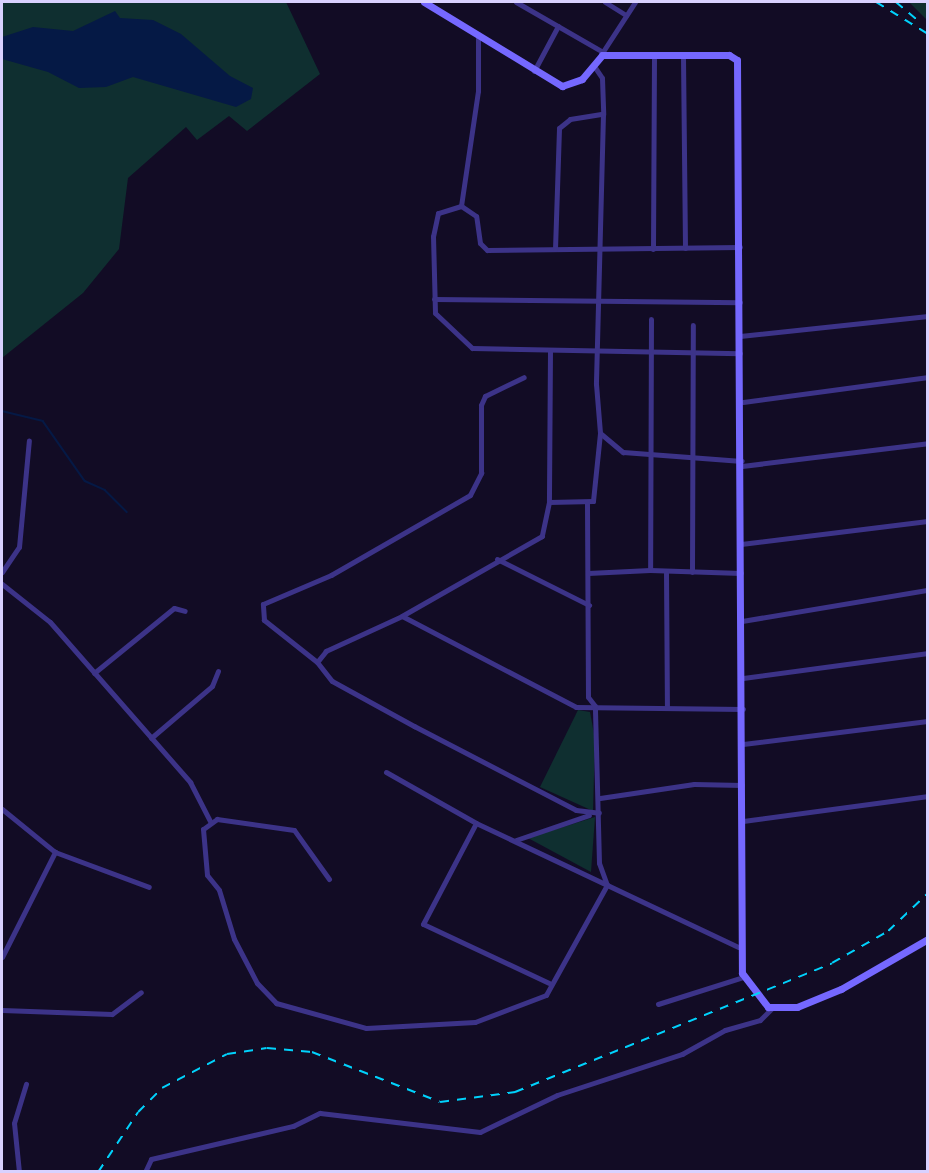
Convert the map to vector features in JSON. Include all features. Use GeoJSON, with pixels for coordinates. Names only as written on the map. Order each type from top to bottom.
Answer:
{"type":"FeatureCollection","features":[{"type":"Feature","properties":{"kind":"street"},"geometry":{"type":"LineString","coordinates":[[424,2],[562,86],[582,79],[594,66],[634,2]]}},
{"type":"Feature","properties":{"kind":"street"},"geometry":{"type":"LineString","coordinates":[[516,2],[602,54],[654,58],[729,55],[739,64],[743,821],[738,947],[743,977],[771,1009]]}},
{"type":"Feature","properties":{"kind":"street"},"geometry":{"type":"LineString","coordinates":[[605,2],[626,15]]}},
{"type":"Feature","properties":{"kind":"street"},"geometry":{"type":"LineString","coordinates":[[534,71],[558,26]]}},
{"type":"Feature","properties":{"kind":"street"},"geometry":{"type":"LineString","coordinates":[[460,206],[478,91],[478,34]]}},
{"type":"Feature","properties":{"kind":"street"},"geometry":{"type":"LineString","coordinates":[[683,57],[685,248]]}},
{"type":"Feature","properties":{"kind":"street"},"geometry":{"type":"LineString","coordinates":[[652,249],[654,58]]}},
{"type":"Feature","properties":{"kind":"street"},"geometry":{"type":"LineString","coordinates":[[594,66],[602,78],[603,114],[598,350],[600,433],[596,495],[587,504],[588,697],[595,706],[600,798],[599,863],[607,885]]}},
{"type":"Feature","properties":{"kind":"street"},"geometry":{"type":"LineString","coordinates":[[555,249],[559,128],[570,119],[603,114]]}},
{"type":"Feature","properties":{"kind":"street"},"geometry":{"type":"LineString","coordinates":[[740,247],[487,250],[480,243],[476,216],[460,206],[441,210],[434,219],[434,299],[437,318],[472,348],[740,354]]}},
{"type":"Feature","properties":{"kind":"street"},"geometry":{"type":"LineString","coordinates":[[434,299],[740,302]]}},
{"type":"Feature","properties":{"kind":"street"},"geometry":{"type":"LineString","coordinates":[[740,336],[927,316]]}},
{"type":"Feature","properties":{"kind":"street"},"geometry":{"type":"LineString","coordinates":[[650,570],[651,319]]}},
{"type":"Feature","properties":{"kind":"street"},"geometry":{"type":"LineString","coordinates":[[692,572],[693,325]]}},
{"type":"Feature","properties":{"kind":"street"},"geometry":{"type":"LineString","coordinates":[[317,662],[326,651],[402,616],[497,559],[542,536],[549,502],[550,351]]}},
{"type":"Feature","properties":{"kind":"street"},"geometry":{"type":"LineString","coordinates":[[524,377],[485,396],[481,472],[470,495],[331,575],[263,604],[264,620],[317,662],[332,681],[589,815]]}},
{"type":"Feature","properties":{"kind":"street"},"geometry":{"type":"LineString","coordinates":[[742,402],[927,377]]}},
{"type":"Feature","properties":{"kind":"street"},"geometry":{"type":"LineString","coordinates":[[600,433],[615,449],[742,463],[927,443]]}},
{"type":"Feature","properties":{"kind":"street"},"geometry":{"type":"LineString","coordinates":[[2,572],[19,547],[29,440]]}},
{"type":"Feature","properties":{"kind":"street"},"geometry":{"type":"LineString","coordinates":[[549,502],[587,504]]}},
{"type":"Feature","properties":{"kind":"street"},"geometry":{"type":"LineString","coordinates":[[741,544],[927,521]]}},
{"type":"Feature","properties":{"kind":"street"},"geometry":{"type":"LineString","coordinates":[[497,559],[589,605]]}},
{"type":"Feature","properties":{"kind":"street"},"geometry":{"type":"LineString","coordinates":[[588,573],[650,570],[741,573]]}},
{"type":"Feature","properties":{"kind":"street"},"geometry":{"type":"LineString","coordinates":[[666,572],[667,708]]}},
{"type":"Feature","properties":{"kind":"street"},"geometry":{"type":"LineString","coordinates":[[2,584],[40,611],[195,788],[210,821]]}},
{"type":"Feature","properties":{"kind":"street"},"geometry":{"type":"LineString","coordinates":[[742,621],[927,591]]}},
{"type":"Feature","properties":{"kind":"street"},"geometry":{"type":"LineString","coordinates":[[94,673],[174,608],[185,611]]}},
{"type":"Feature","properties":{"kind":"street"},"geometry":{"type":"LineString","coordinates":[[402,616],[576,706],[743,709]]}},
{"type":"Feature","properties":{"kind":"street"},"geometry":{"type":"LineString","coordinates":[[743,678],[927,653]]}},
{"type":"Feature","properties":{"kind":"street"},"geometry":{"type":"LineString","coordinates":[[151,738],[212,686],[218,671]]}},
{"type":"Feature","properties":{"kind":"street"},"geometry":{"type":"LineString","coordinates":[[743,744],[927,721]]}},
{"type":"Feature","properties":{"kind":"street"},"geometry":{"type":"LineString","coordinates":[[386,772],[476,823],[738,947]]}},
{"type":"Feature","properties":{"kind":"street"},"geometry":{"type":"LineString","coordinates":[[600,798],[694,784],[742,785]]}},
{"type":"Feature","properties":{"kind":"street"},"geometry":{"type":"LineString","coordinates":[[743,821],[927,796]]}},
{"type":"Feature","properties":{"kind":"street"},"geometry":{"type":"LineString","coordinates":[[2,809],[55,852],[149,887]]}},
{"type":"Feature","properties":{"kind":"street"},"geometry":{"type":"LineString","coordinates":[[516,840],[599,813]]}},
{"type":"Feature","properties":{"kind":"street"},"geometry":{"type":"LineString","coordinates":[[210,821],[248,821],[294,830],[329,879]]}},
{"type":"Feature","properties":{"kind":"street"},"geometry":{"type":"LineString","coordinates":[[210,821],[201,836],[207,876],[219,890],[234,939],[252,974],[276,1003],[313,1018],[366,1028],[476,1022],[538,1000],[607,885]]}},
{"type":"Feature","properties":{"kind":"street"},"geometry":{"type":"LineString","coordinates":[[476,823],[423,924],[549,983]]}},
{"type":"Feature","properties":{"kind":"street"},"geometry":{"type":"LineString","coordinates":[[2,957],[55,852]]}},
{"type":"Feature","properties":{"kind":"street"},"geometry":{"type":"LineString","coordinates":[[146,1172],[151,1160],[273,1131],[320,1113],[480,1132],[557,1095],[682,1054],[725,1030],[760,1020],[771,1009],[797,1007],[842,989],[927,939]]}},
{"type":"Feature","properties":{"kind":"street"},"geometry":{"type":"LineString","coordinates":[[658,1004],[743,977]]}},
{"type":"Feature","properties":{"kind":"street"},"geometry":{"type":"LineString","coordinates":[[2,1010],[112,1014],[141,992]]}},
{"type":"Feature","properties":{"kind":"street"},"geometry":{"type":"LineString","coordinates":[[20,1172],[14,1123],[26,1084]]}},
{"type":"Feature","properties":{"kind":"green space"},"geometry":{"type":"Polygon","coordinates":[[[2,2],[286,2],[320,74],[247,131],[229,116],[197,140],[186,127],[128,178],[119,249],[83,293],[2,358],[2,2]]]}},
{"type":"Feature","properties":{"kind":"green space"},"geometry":{"type":"Polygon","coordinates":[[[909,2],[927,2],[927,20],[909,2]]]}},
{"type":"Feature","properties":{"kind":"green space"},"geometry":{"type":"Polygon","coordinates":[[[578,710],[590,712],[595,739],[593,811],[540,787],[578,710]]]}},
{"type":"Feature","properties":{"kind":"green space"},"geometry":{"type":"Polygon","coordinates":[[[595,817],[591,872],[528,838],[595,817]]]}},
{"type":"Feature","properties":{"kind":"water"},"geometry":{"type":"Polygon","coordinates":[[[115,11],[120,18],[153,20],[181,34],[230,76],[253,88],[251,99],[236,107],[133,77],[106,87],[79,88],[48,72],[2,59],[2,37],[33,27],[73,31],[115,11]]]}},
{"type":"Feature","properties":{"kind":"waterway"},"geometry":{"type":"LineString","coordinates":[[2,411],[43,421],[85,481],[105,490],[127,512]]}},
{"type":"Feature","properties":{"kind":"railway"},"geometry":{"type":"LineString","coordinates":[[876,2],[928,34]]}},
{"type":"Feature","properties":{"kind":"railway"},"geometry":{"type":"LineString","coordinates":[[896,2],[919,21]]}},
{"type":"Feature","properties":{"kind":"railway"},"geometry":{"type":"LineString","coordinates":[[98,1172],[138,1112],[162,1088],[227,1054],[267,1048],[312,1052],[440,1102],[515,1092],[832,963],[888,931],[928,893]]}}]}
